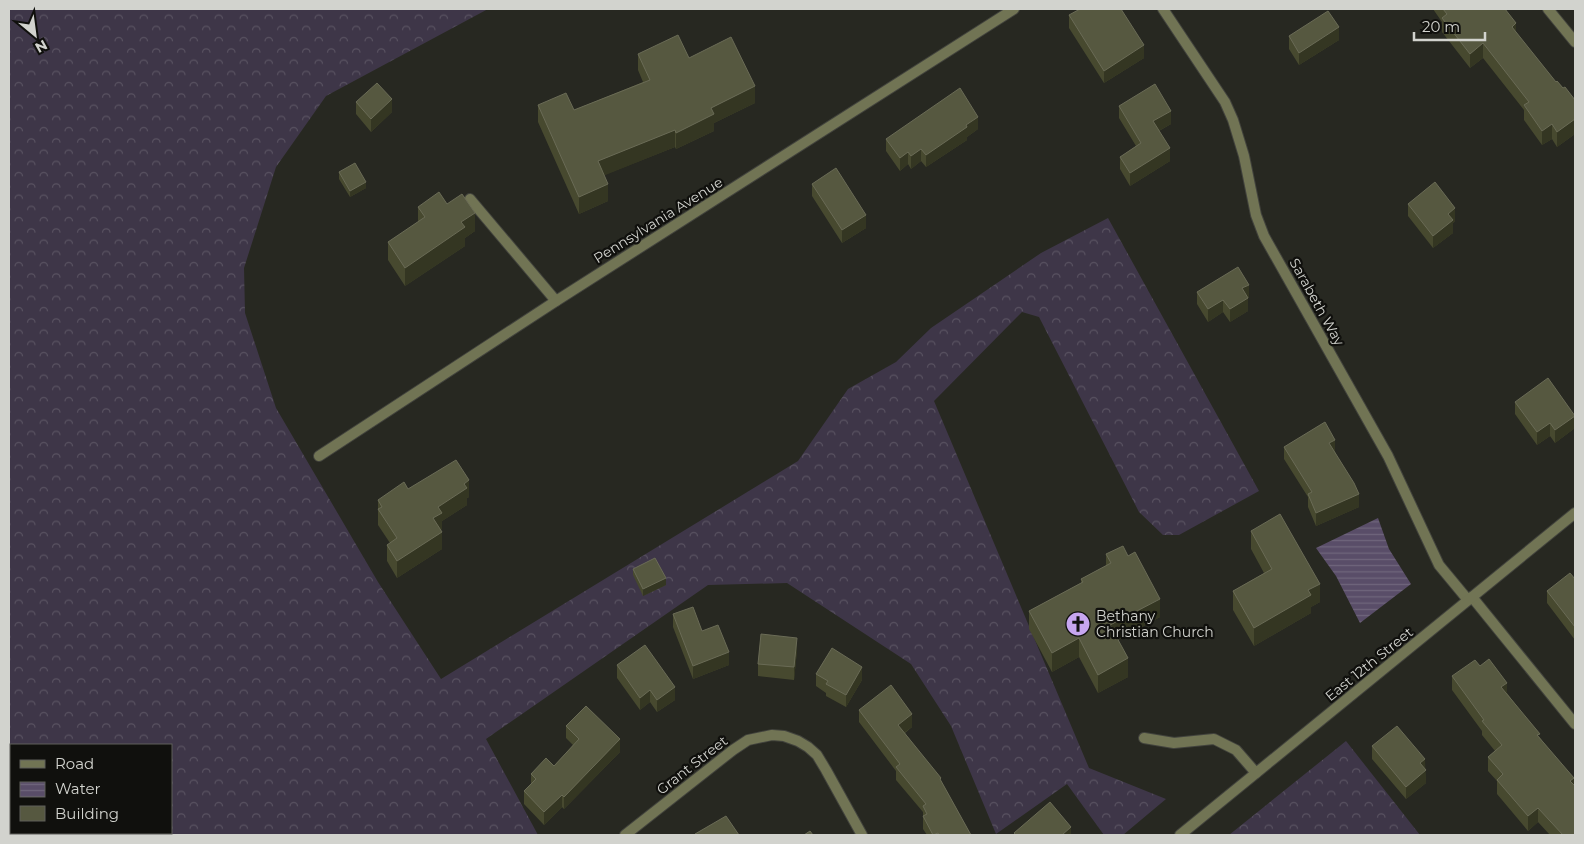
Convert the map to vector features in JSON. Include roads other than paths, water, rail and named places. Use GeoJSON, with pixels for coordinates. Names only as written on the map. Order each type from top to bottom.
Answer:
{"type":"FeatureCollection","features":[{"type":"Feature","properties":{"kind":"street","name":"Pennsylvania Avenue"},"geometry":{"type":"LineString","coordinates":[[319,456],[556,301],[1014,9]]}},
{"type":"Feature","properties":{"kind":"street","name":"Sarabeth Way"},"geometry":{"type":"LineString","coordinates":[[1163,9],[1225,102],[1234,120],[1244,156],[1256,215],[1264,236],[1388,456],[1439,564],[1575,724]]}},
{"type":"Feature","properties":{"kind":"street"},"geometry":{"type":"LineString","coordinates":[[1548,9],[1575,42]]}},
{"type":"Feature","properties":{"kind":"street"},"geometry":{"type":"LineString","coordinates":[[470,199],[556,301]]}},
{"type":"Feature","properties":{"kind":"street","name":"East 12th Street"},"geometry":{"type":"LineString","coordinates":[[1180,835],[1575,513]]}},
{"type":"Feature","properties":{"kind":"street","name":"Grant Street"},"geometry":{"type":"LineString","coordinates":[[625,835],[748,740],[762,736],[784,736],[798,740],[817,755],[862,835]]}},
{"type":"Feature","properties":{"kind":"street"},"geometry":{"type":"LineString","coordinates":[[1144,738],[1174,744],[1214,739],[1236,750],[1256,773]]}},
{"type":"Feature","properties":{"kind":"water"},"geometry":{"type":"Polygon","coordinates":[[[1378,518],[1389,549],[1411,584],[1360,623],[1336,576],[1316,548],[1378,518]]]}},
{"type":"Feature","properties":{"kind":"place","name":"Bethany Christian Church"},"geometry":{"type":"Point","coordinates":[1078,624]}}]}
